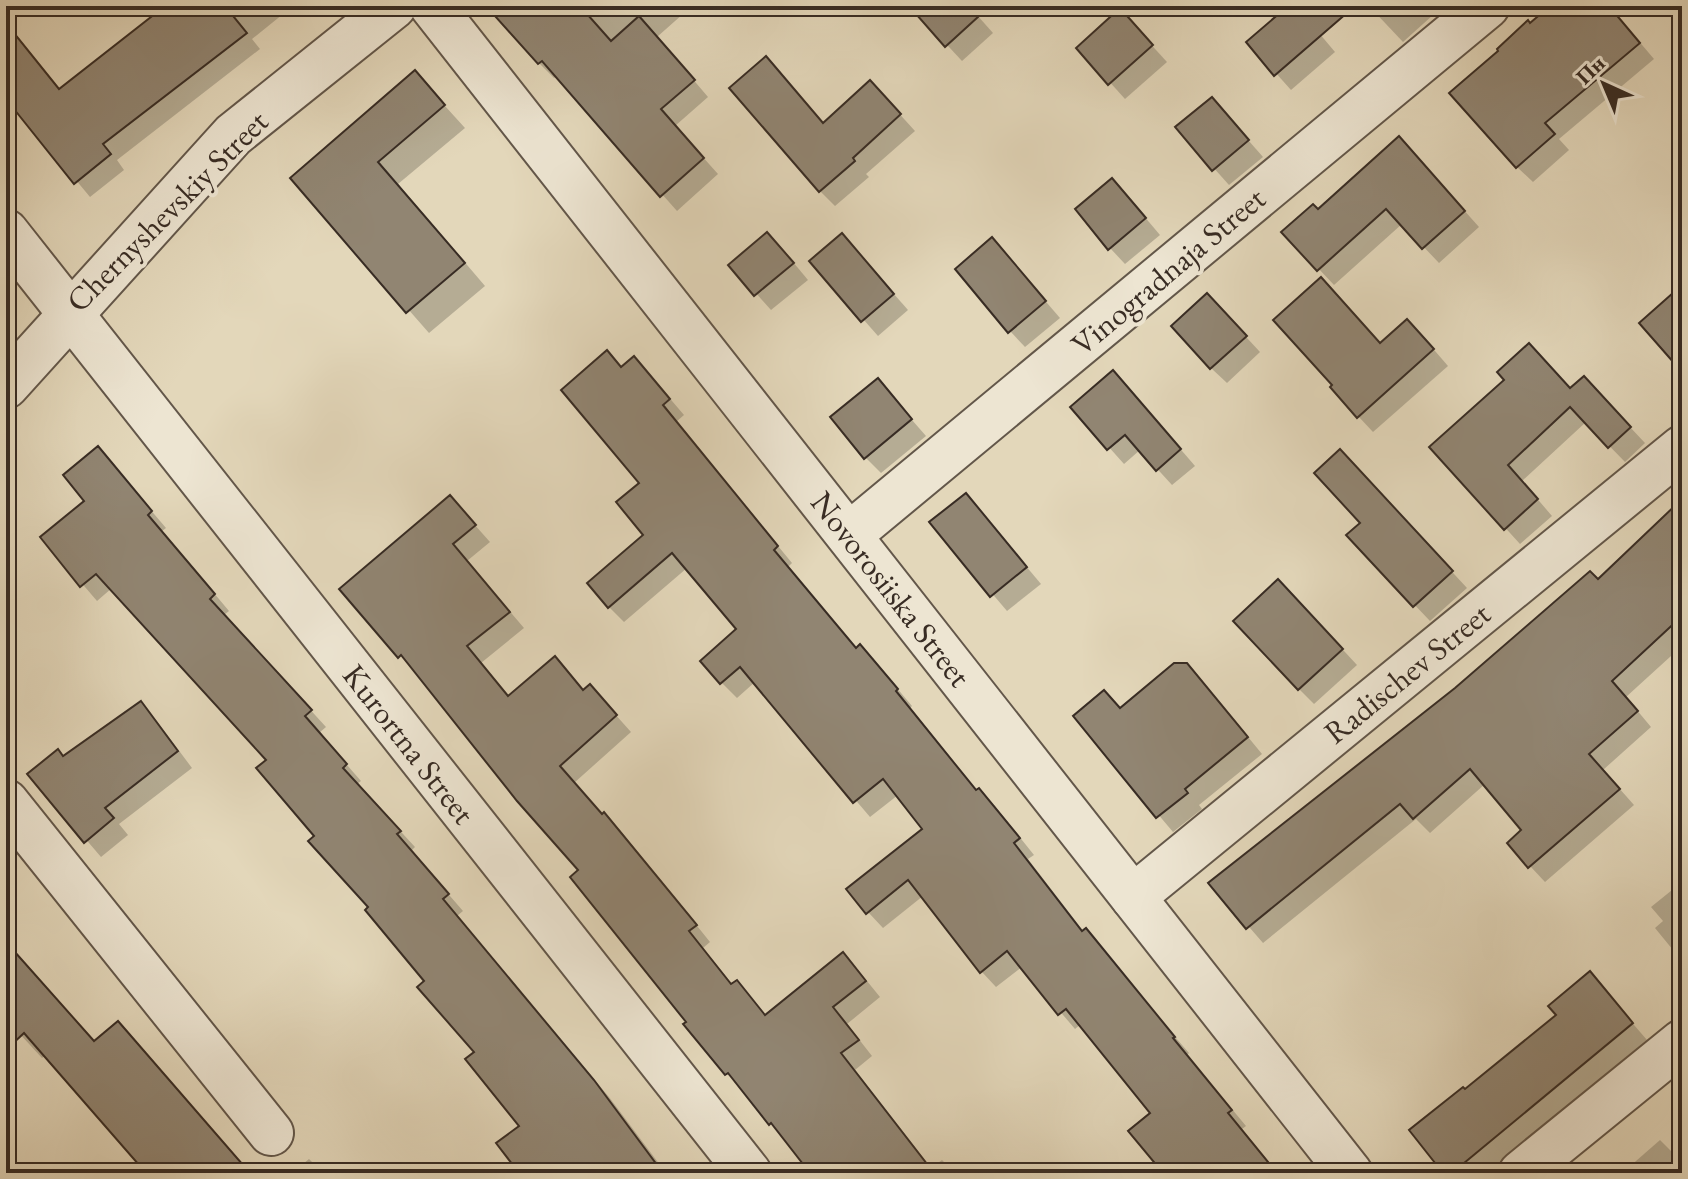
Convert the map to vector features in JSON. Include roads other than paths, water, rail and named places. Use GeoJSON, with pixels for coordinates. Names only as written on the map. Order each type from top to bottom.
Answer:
{"type":"FeatureCollection","features":[{"type":"Feature","properties":{"kind":"street","name":"Chernyshevskiy Street"},"geometry":{"type":"LineString","coordinates":[[6,343],[69,315],[233,135],[394,6]]}},
{"type":"Feature","properties":{"kind":"street","name":"Novorosiiska Street"},"geometry":{"type":"LineString","coordinates":[[432,6],[1350,1173]]}},
{"type":"Feature","properties":{"kind":"street","name":"Vinogradnaja Street"},"geometry":{"type":"LineString","coordinates":[[849,535],[1487,6]]}},
{"type":"Feature","properties":{"kind":"street","name":"Kurortna Street"},"geometry":{"type":"LineString","coordinates":[[6,232],[749,1173]]}},
{"type":"Feature","properties":{"kind":"street"},"geometry":{"type":"LineString","coordinates":[[6,386],[69,315]]}},
{"type":"Feature","properties":{"kind":"street","name":"Radischev Street"},"geometry":{"type":"LineString","coordinates":[[1133,897],[1682,448]]}},
{"type":"Feature","properties":{"kind":"street"},"geometry":{"type":"LineString","coordinates":[[6,802],[271,1133]]}},
{"type":"Feature","properties":{"kind":"street"},"geometry":{"type":"LineString","coordinates":[[1521,1173],[1682,1042]]}}]}
